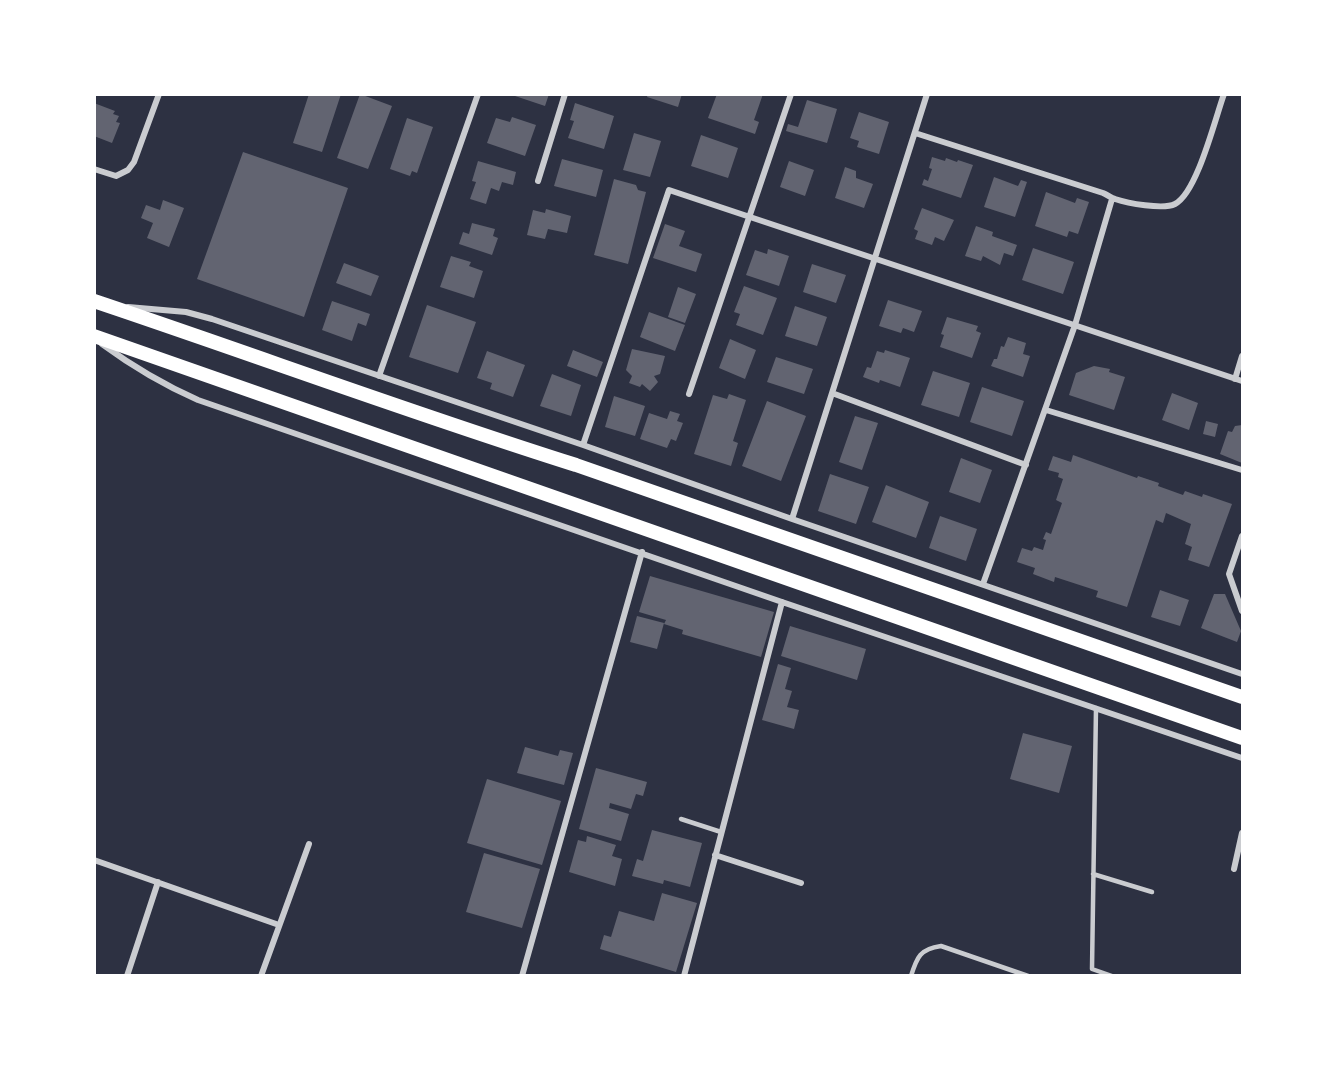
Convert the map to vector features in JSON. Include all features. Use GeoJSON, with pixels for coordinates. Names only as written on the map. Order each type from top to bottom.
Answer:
{"type":"FeatureCollection","features":[{"type":"Feature","properties":{"kind":"highway"},"geometry":{"type":"LineString","coordinates":[[94,301],[473,432],[576,465],[1242,697]]}},
{"type":"Feature","properties":{"kind":"highway"},"geometry":{"type":"LineString","coordinates":[[94,337],[1242,738]]}},
{"type":"Feature","properties":{"kind":"street"},"geometry":{"type":"LineString","coordinates":[[94,169],[116,176],[128,170],[134,162],[159,94]]}},
{"type":"Feature","properties":{"kind":"street"},"geometry":{"type":"LineString","coordinates":[[379,376],[478,94]]}},
{"type":"Feature","properties":{"kind":"street"},"geometry":{"type":"LineString","coordinates":[[538,181],[565,94]]}},
{"type":"Feature","properties":{"kind":"street"},"geometry":{"type":"LineString","coordinates":[[689,394],[791,94]]}},
{"type":"Feature","properties":{"kind":"street"},"geometry":{"type":"LineString","coordinates":[[792,519],[927,94]]}},
{"type":"Feature","properties":{"kind":"street"},"geometry":{"type":"LineString","coordinates":[[915,133],[1103,193],[1112,199],[1160,207],[1174,204],[1186,194],[1194,181],[1224,94]]}},
{"type":"Feature","properties":{"kind":"street"},"geometry":{"type":"LineString","coordinates":[[583,445],[669,190],[1242,381]]}},
{"type":"Feature","properties":{"kind":"street"},"geometry":{"type":"LineString","coordinates":[[983,584],[1075,325],[1112,199]]}},
{"type":"Feature","properties":{"kind":"street"},"geometry":{"type":"LineString","coordinates":[[109,306],[186,312],[583,445],[1242,674]]}},
{"type":"Feature","properties":{"kind":"street"},"geometry":{"type":"LineString","coordinates":[[94,337],[133,365],[171,388],[198,400],[1242,758]]}},
{"type":"Feature","properties":{"kind":"street"},"geometry":{"type":"LineString","coordinates":[[1234,379],[1242,356]]}},
{"type":"Feature","properties":{"kind":"street"},"geometry":{"type":"LineString","coordinates":[[832,393],[1026,465]]}},
{"type":"Feature","properties":{"kind":"street"},"geometry":{"type":"LineString","coordinates":[[1046,410],[1242,470]]}},
{"type":"Feature","properties":{"kind":"street"},"geometry":{"type":"LineString","coordinates":[[1242,536],[1229,574],[1242,611]]}},
{"type":"Feature","properties":{"kind":"street"},"geometry":{"type":"LineString","coordinates":[[522,975],[642,552]]}},
{"type":"Feature","properties":{"kind":"street"},"geometry":{"type":"LineString","coordinates":[[684,975],[782,602]]}},
{"type":"Feature","properties":{"kind":"street"},"geometry":{"type":"LineString","coordinates":[[1234,869],[1242,833]]}},
{"type":"Feature","properties":{"kind":"street"},"geometry":{"type":"LineString","coordinates":[[261,975],[309,844]]}},
{"type":"Feature","properties":{"kind":"street"},"geometry":{"type":"LineString","coordinates":[[715,855],[801,884]]}},
{"type":"Feature","properties":{"kind":"street"},"geometry":{"type":"LineString","coordinates":[[94,860],[279,925]]}},
{"type":"Feature","properties":{"kind":"street"},"geometry":{"type":"LineString","coordinates":[[127,975],[158,882]]}},
{"type":"Feature","properties":{"kind":"lane"},"geometry":{"type":"LineString","coordinates":[[1091,975],[1095,707]]}},
{"type":"Feature","properties":{"kind":"lane"},"geometry":{"type":"LineString","coordinates":[[681,819],[721,832]]}},
{"type":"Feature","properties":{"kind":"lane"},"geometry":{"type":"LineString","coordinates":[[1093,874],[1152,892]]}},
{"type":"Feature","properties":{"kind":"lane"},"geometry":{"type":"LineString","coordinates":[[911,975],[916,960],[927,948],[941,946],[1028,975]]}},
{"type":"Feature","properties":{"kind":"lane"},"geometry":{"type":"LineString","coordinates":[[1092,969],[1112,975]]}},
{"type":"Feature","properties":{"kind":"building"},"geometry":{"type":"Polygon","coordinates":[[[309,94],[341,94],[322,152],[293,143],[309,94]]]}},
{"type":"Feature","properties":{"kind":"building"},"geometry":{"type":"Polygon","coordinates":[[[360,94],[392,106],[368,169],[337,158],[360,94]]]}},
{"type":"Feature","properties":{"kind":"building"},"geometry":{"type":"Polygon","coordinates":[[[509,94],[549,94],[545,106],[509,94]]]}},
{"type":"Feature","properties":{"kind":"building"},"geometry":{"type":"Polygon","coordinates":[[[648,94],[682,94],[678,107],[647,97],[648,94]]]}},
{"type":"Feature","properties":{"kind":"building"},"geometry":{"type":"Polygon","coordinates":[[[717,94],[763,94],[754,120],[759,122],[755,134],[708,118],[717,94]]]}},
{"type":"Feature","properties":{"kind":"building"},"geometry":{"type":"Polygon","coordinates":[[[807,100],[837,109],[827,143],[786,131],[788,124],[798,127],[807,100]]]}},
{"type":"Feature","properties":{"kind":"building"},"geometry":{"type":"Polygon","coordinates":[[[94,103],[115,111],[113,114],[119,116],[116,122],[120,123],[112,143],[94,136],[94,103]]]}},
{"type":"Feature","properties":{"kind":"building"},"geometry":{"type":"Polygon","coordinates":[[[575,103],[614,116],[604,149],[568,138],[574,121],[570,120],[575,103]]]}},
{"type":"Feature","properties":{"kind":"building"},"geometry":{"type":"Polygon","coordinates":[[[859,112],[889,122],[879,154],[857,147],[859,141],[850,138],[859,112]]]}},
{"type":"Feature","properties":{"kind":"building"},"geometry":{"type":"Polygon","coordinates":[[[512,117],[536,125],[525,156],[487,143],[496,118],[510,122],[512,117]]]}},
{"type":"Feature","properties":{"kind":"building"},"geometry":{"type":"Polygon","coordinates":[[[407,118],[433,127],[417,173],[412,171],[410,176],[390,169],[407,118]]]}},
{"type":"Feature","properties":{"kind":"building"},"geometry":{"type":"Polygon","coordinates":[[[634,133],[661,141],[650,177],[623,170],[634,133]]]}},
{"type":"Feature","properties":{"kind":"building"},"geometry":{"type":"Polygon","coordinates":[[[701,135],[738,148],[728,178],[691,166],[701,135]]]}},
{"type":"Feature","properties":{"kind":"building"},"geometry":{"type":"Polygon","coordinates":[[[243,152],[348,188],[304,317],[197,279],[243,152]]]}},
{"type":"Feature","properties":{"kind":"building"},"geometry":{"type":"Polygon","coordinates":[[[932,157],[945,161],[946,158],[957,162],[958,160],[973,165],[961,198],[922,185],[924,179],[928,181],[932,169],[929,168],[932,157]]]}},
{"type":"Feature","properties":{"kind":"building"},"geometry":{"type":"Polygon","coordinates":[[[562,159],[603,170],[596,197],[554,186],[562,159]]]}},
{"type":"Feature","properties":{"kind":"building"},"geometry":{"type":"Polygon","coordinates":[[[478,161],[516,172],[513,185],[502,182],[499,191],[491,188],[486,204],[470,199],[476,182],[472,181],[478,161]]]}},
{"type":"Feature","properties":{"kind":"building"},"geometry":{"type":"Polygon","coordinates":[[[789,161],[814,170],[805,196],[780,187],[789,161]]]}},
{"type":"Feature","properties":{"kind":"building"},"geometry":{"type":"Polygon","coordinates":[[[845,167],[856,171],[856,178],[873,184],[864,208],[835,198],[845,167]]]}},
{"type":"Feature","properties":{"kind":"building"},"geometry":{"type":"Polygon","coordinates":[[[994,177],[1018,186],[1021,180],[1027,182],[1015,217],[984,207],[994,177]]]}},
{"type":"Feature","properties":{"kind":"building"},"geometry":{"type":"Polygon","coordinates":[[[614,179],[636,185],[638,190],[646,192],[628,264],[594,255],[614,179]]]}},
{"type":"Feature","properties":{"kind":"building"},"geometry":{"type":"Polygon","coordinates":[[[1046,192],[1075,203],[1077,198],[1089,202],[1078,234],[1069,231],[1067,237],[1035,226],[1046,192]]]}},
{"type":"Feature","properties":{"kind":"building"},"geometry":{"type":"Polygon","coordinates":[[[163,200],[184,208],[169,247],[147,238],[153,223],[141,218],[146,205],[160,210],[163,200]]]}},
{"type":"Feature","properties":{"kind":"building"},"geometry":{"type":"Polygon","coordinates":[[[922,208],[954,220],[944,241],[935,237],[932,245],[915,239],[918,231],[914,229],[922,208]]]}},
{"type":"Feature","properties":{"kind":"building"},"geometry":{"type":"Polygon","coordinates":[[[546,209],[571,216],[567,233],[548,229],[545,239],[527,235],[533,210],[545,213],[546,209]]]}},
{"type":"Feature","properties":{"kind":"building"},"geometry":{"type":"Polygon","coordinates":[[[472,223],[495,229],[493,236],[498,238],[492,255],[459,244],[463,232],[469,234],[472,223]]]}},
{"type":"Feature","properties":{"kind":"building"},"geometry":{"type":"Polygon","coordinates":[[[665,224],[685,231],[679,246],[702,254],[696,272],[653,258],[665,224]]]}},
{"type":"Feature","properties":{"kind":"building"},"geometry":{"type":"Polygon","coordinates":[[[976,226],[993,232],[992,236],[1017,245],[1013,256],[1004,253],[1000,265],[983,256],[981,261],[965,256],[976,226]]]}},
{"type":"Feature","properties":{"kind":"building"},"geometry":{"type":"Polygon","coordinates":[[[1033,248],[1074,262],[1063,294],[1022,280],[1033,248]]]}},
{"type":"Feature","properties":{"kind":"building"},"geometry":{"type":"Polygon","coordinates":[[[768,249],[789,256],[779,286],[746,275],[755,250],[767,254],[768,249]]]}},
{"type":"Feature","properties":{"kind":"building"},"geometry":{"type":"Polygon","coordinates":[[[451,256],[471,262],[469,266],[483,271],[474,298],[440,287],[451,256]]]}},
{"type":"Feature","properties":{"kind":"building"},"geometry":{"type":"Polygon","coordinates":[[[344,263],[379,276],[371,296],[336,283],[344,263]]]}},
{"type":"Feature","properties":{"kind":"building"},"geometry":{"type":"Polygon","coordinates":[[[812,264],[846,275],[836,303],[803,292],[812,264]]]}},
{"type":"Feature","properties":{"kind":"building"},"geometry":{"type":"Polygon","coordinates":[[[744,286],[777,298],[763,335],[736,325],[740,314],[734,312],[744,286]]]}},
{"type":"Feature","properties":{"kind":"building"},"geometry":{"type":"Polygon","coordinates":[[[678,287],[696,294],[685,323],[668,317],[678,287]]]}},
{"type":"Feature","properties":{"kind":"building"},"geometry":{"type":"Polygon","coordinates":[[[888,300],[922,311],[914,332],[903,328],[901,333],[879,326],[888,300]]]}},
{"type":"Feature","properties":{"kind":"building"},"geometry":{"type":"Polygon","coordinates":[[[332,301],[370,314],[366,326],[358,323],[352,341],[322,330],[332,301]]]}},
{"type":"Feature","properties":{"kind":"building"},"geometry":{"type":"Polygon","coordinates":[[[427,305],[476,322],[458,373],[409,357],[427,305]]]}},
{"type":"Feature","properties":{"kind":"building"},"geometry":{"type":"Polygon","coordinates":[[[795,306],[827,317],[817,346],[785,336],[795,306]]]}},
{"type":"Feature","properties":{"kind":"building"},"geometry":{"type":"Polygon","coordinates":[[[649,312],[685,325],[675,351],[640,337],[649,312]]]}},
{"type":"Feature","properties":{"kind":"building"},"geometry":{"type":"Polygon","coordinates":[[[947,317],[978,326],[976,331],[981,333],[972,358],[940,347],[944,335],[941,334],[947,317]]]}},
{"type":"Feature","properties":{"kind":"building"},"geometry":{"type":"Polygon","coordinates":[[[1008,337],[1026,343],[1023,354],[1030,356],[1023,377],[991,366],[1008,337]]]}},
{"type":"Feature","properties":{"kind":"building"},"geometry":{"type":"Polygon","coordinates":[[[730,339],[756,350],[745,379],[719,368],[730,339]]]}},
{"type":"Feature","properties":{"kind":"building"},"geometry":{"type":"Polygon","coordinates":[[[632,349],[665,356],[660,374],[654,376],[658,382],[650,391],[642,384],[640,387],[629,383],[632,376],[626,370],[632,349]]]}},
{"type":"Feature","properties":{"kind":"building"},"geometry":{"type":"Polygon","coordinates":[[[573,350],[603,362],[597,377],[567,366],[573,350]]]}},
{"type":"Feature","properties":{"kind":"building"},"geometry":{"type":"Polygon","coordinates":[[[885,350],[910,358],[900,387],[863,377],[867,367],[871,368],[877,351],[884,353],[885,350]]]}},
{"type":"Feature","properties":{"kind":"building"},"geometry":{"type":"Polygon","coordinates":[[[487,351],[525,365],[513,397],[490,389],[492,383],[477,378],[487,351]]]}},
{"type":"Feature","properties":{"kind":"building"},"geometry":{"type":"Polygon","coordinates":[[[776,357],[813,369],[804,394],[767,382],[776,357]]]}},
{"type":"Feature","properties":{"kind":"building"},"geometry":{"type":"Polygon","coordinates":[[[1094,366],[1110,369],[1109,372],[1125,377],[1114,410],[1069,395],[1076,373],[1094,366]]]}},
{"type":"Feature","properties":{"kind":"building"},"geometry":{"type":"Polygon","coordinates":[[[933,371],[970,383],[959,417],[921,405],[933,371]]]}},
{"type":"Feature","properties":{"kind":"building"},"geometry":{"type":"Polygon","coordinates":[[[552,374],[581,385],[571,416],[540,406],[552,374]]]}},
{"type":"Feature","properties":{"kind":"building"},"geometry":{"type":"Polygon","coordinates":[[[982,387],[1024,401],[1012,436],[970,422],[982,387]]]}},
{"type":"Feature","properties":{"kind":"building"},"geometry":{"type":"Polygon","coordinates":[[[1172,393],[1198,403],[1189,430],[1162,420],[1172,393]]]}},
{"type":"Feature","properties":{"kind":"building"},"geometry":{"type":"Polygon","coordinates":[[[729,394],[746,400],[733,441],[738,443],[731,466],[694,454],[713,395],[727,399],[729,394]]]}},
{"type":"Feature","properties":{"kind":"building"},"geometry":{"type":"Polygon","coordinates":[[[614,396],[645,406],[635,436],[605,427],[614,396]]]}},
{"type":"Feature","properties":{"kind":"building"},"geometry":{"type":"Polygon","coordinates":[[[767,401],[806,416],[781,481],[742,466],[767,401]]]}},
{"type":"Feature","properties":{"kind":"building"},"geometry":{"type":"Polygon","coordinates":[[[670,411],[680,414],[677,421],[683,423],[676,441],[671,439],[667,448],[640,439],[649,413],[667,419],[670,411]]]}},
{"type":"Feature","properties":{"kind":"building"},"geometry":{"type":"Polygon","coordinates":[[[855,416],[878,423],[862,470],[839,462],[855,416]]]}},
{"type":"Feature","properties":{"kind":"building"},"geometry":{"type":"Polygon","coordinates":[[[1206,421],[1218,424],[1215,437],[1203,434],[1206,421]]]}},
{"type":"Feature","properties":{"kind":"building"},"geometry":{"type":"Polygon","coordinates":[[[1242,425],[1242,463],[1220,454],[1228,431],[1232,432],[1235,426],[1242,425]]]}},
{"type":"Feature","properties":{"kind":"building"},"geometry":{"type":"Polygon","coordinates":[[[1073,455],[1137,478],[1138,476],[1159,483],[1158,486],[1183,495],[1185,491],[1202,497],[1203,494],[1232,504],[1209,567],[1188,560],[1192,547],[1185,544],[1191,524],[1166,513],[1163,523],[1156,520],[1127,607],[1096,597],[1098,591],[1055,577],[1054,582],[1033,574],[1035,568],[1017,562],[1022,548],[1032,551],[1034,547],[1043,550],[1046,540],[1043,539],[1046,532],[1051,534],[1062,503],[1056,500],[1063,479],[1058,477],[1059,473],[1048,470],[1053,456],[1071,462],[1073,455]]]}},
{"type":"Feature","properties":{"kind":"building"},"geometry":{"type":"Polygon","coordinates":[[[961,458],[992,470],[980,503],[949,492],[961,458]]]}},
{"type":"Feature","properties":{"kind":"building"},"geometry":{"type":"Polygon","coordinates":[[[830,474],[869,487],[856,524],[818,511],[830,474]]]}},
{"type":"Feature","properties":{"kind":"building"},"geometry":{"type":"Polygon","coordinates":[[[886,485],[929,502],[916,538],[872,522],[886,485]]]}},
{"type":"Feature","properties":{"kind":"building"},"geometry":{"type":"Polygon","coordinates":[[[940,516],[977,529],[966,561],[929,548],[940,516]]]}},
{"type":"Feature","properties":{"kind":"building"},"geometry":{"type":"Polygon","coordinates":[[[650,576],[774,612],[761,657],[682,634],[683,630],[664,624],[666,620],[639,612],[650,576]]]}},
{"type":"Feature","properties":{"kind":"building"},"geometry":{"type":"Polygon","coordinates":[[[1160,590],[1189,600],[1180,626],[1151,617],[1160,590]]]}},
{"type":"Feature","properties":{"kind":"building"},"geometry":{"type":"Polygon","coordinates":[[[1214,594],[1225,594],[1241,631],[1237,642],[1201,628],[1214,594]]]}},
{"type":"Feature","properties":{"kind":"building"},"geometry":{"type":"Polygon","coordinates":[[[637,616],[664,623],[657,649],[630,642],[637,616]]]}},
{"type":"Feature","properties":{"kind":"building"},"geometry":{"type":"Polygon","coordinates":[[[790,626],[866,649],[857,680],[781,656],[790,626]]]}},
{"type":"Feature","properties":{"kind":"building"},"geometry":{"type":"Polygon","coordinates":[[[778,664],[791,668],[785,689],[792,691],[787,707],[799,710],[794,729],[762,720],[778,664]]]}},
{"type":"Feature","properties":{"kind":"building"},"geometry":{"type":"Polygon","coordinates":[[[1023,733],[1072,746],[1059,793],[1010,779],[1023,733]]]}},
{"type":"Feature","properties":{"kind":"building"},"geometry":{"type":"Polygon","coordinates":[[[525,747],[558,756],[560,750],[573,753],[564,785],[517,773],[525,747]]]}},
{"type":"Feature","properties":{"kind":"building"},"geometry":{"type":"Polygon","coordinates":[[[596,768],[647,782],[643,796],[636,794],[631,809],[610,803],[609,808],[629,814],[621,841],[579,829],[596,768]]]}},
{"type":"Feature","properties":{"kind":"building"},"geometry":{"type":"Polygon","coordinates":[[[487,779],[561,801],[542,865],[467,843],[487,779]]]}},
{"type":"Feature","properties":{"kind":"building"},"geometry":{"type":"Polygon","coordinates":[[[652,830],[702,843],[690,887],[664,880],[663,884],[632,876],[637,859],[643,861],[652,830]]]}},
{"type":"Feature","properties":{"kind":"building"},"geometry":{"type":"Polygon","coordinates":[[[587,836],[616,845],[612,856],[622,859],[615,886],[569,872],[578,840],[586,842],[587,836]]]}},
{"type":"Feature","properties":{"kind":"building"},"geometry":{"type":"Polygon","coordinates":[[[484,853],[540,869],[522,928],[466,912],[484,853]]]}},
{"type":"Feature","properties":{"kind":"building"},"geometry":{"type":"Polygon","coordinates":[[[662,893],[697,903],[676,972],[600,949],[604,935],[611,937],[619,911],[654,921],[662,893]]]}}]}
